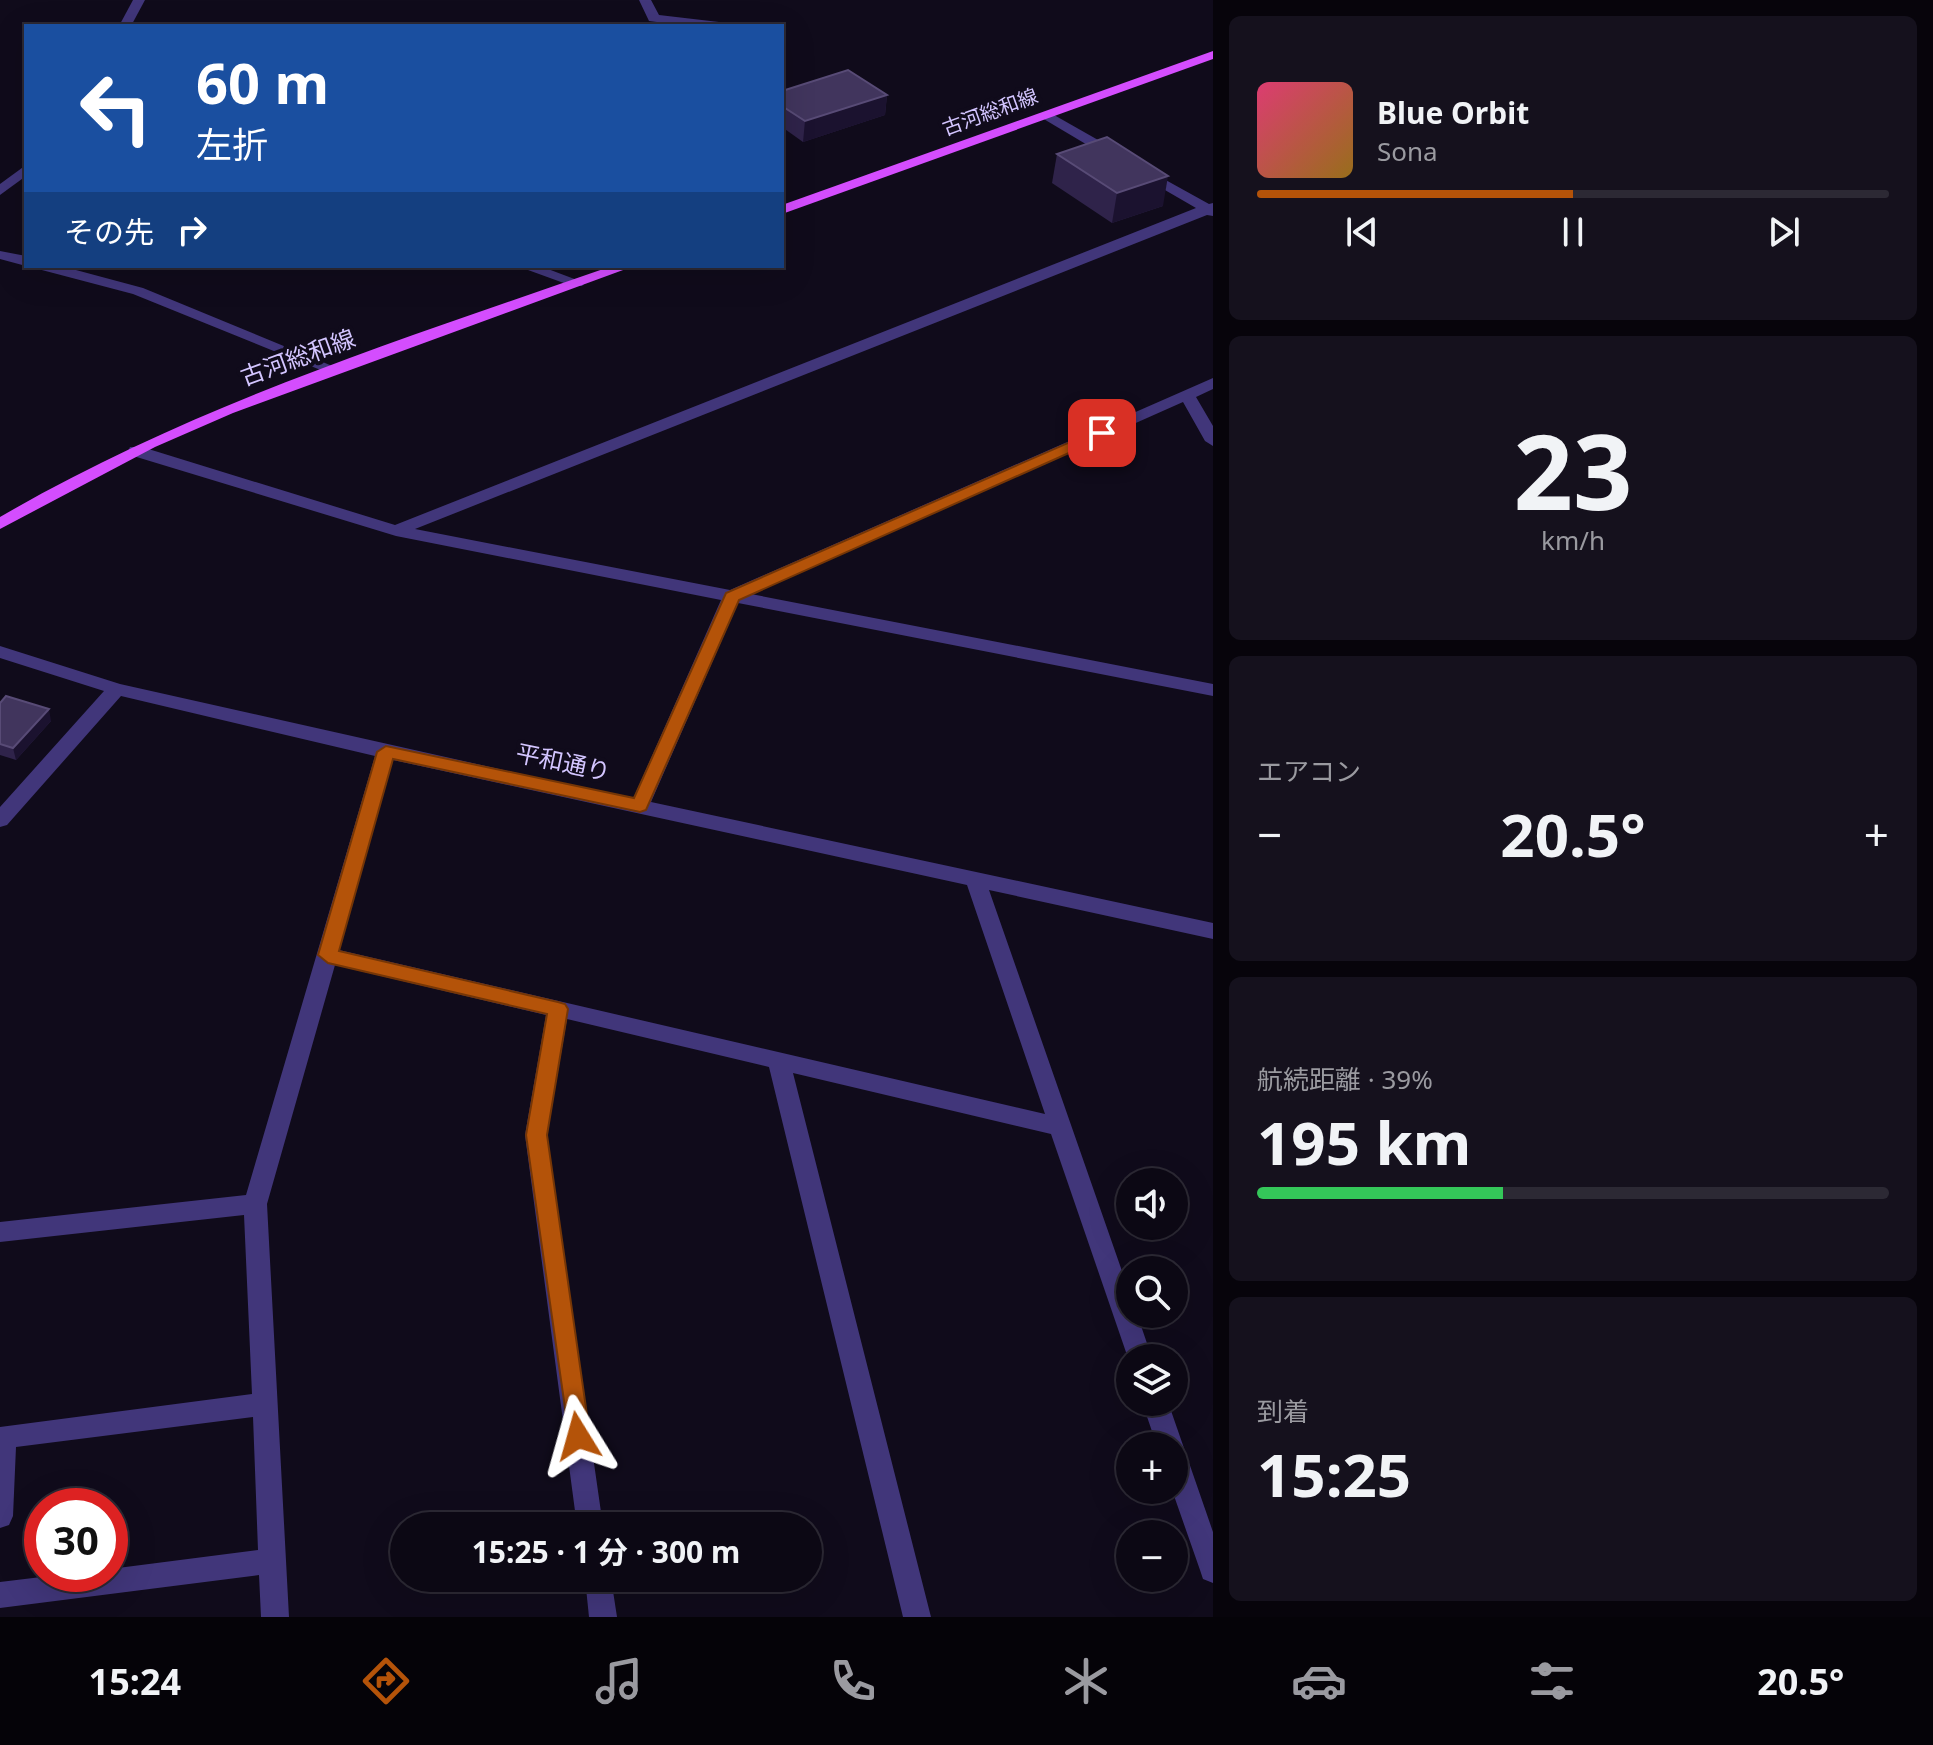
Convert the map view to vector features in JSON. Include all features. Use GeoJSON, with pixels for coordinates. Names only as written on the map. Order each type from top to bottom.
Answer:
{"type":"FeatureCollection","features":[{"type":"Feature","properties":{"kind":"main road","name":"古河総和線"},"geometry":{"type":"LineString","coordinates":[[784,209],[1213,55]]}},
{"type":"Feature","properties":{"kind":"main road","name":"古河総和線"},"geometry":{"type":"LineString","coordinates":[[0,524],[136,451],[256,398],[620,268]]}},
{"type":"Feature","properties":{"kind":"street"},"geometry":{"type":"LineString","coordinates":[[126,24],[139,0]]}},
{"type":"Feature","properties":{"kind":"street"},"geometry":{"type":"LineString","coordinates":[[645,0],[654,18],[703,24]]}},
{"type":"Feature","properties":{"kind":"street"},"geometry":{"type":"LineString","coordinates":[[1047,115],[1211,209]]}},
{"type":"Feature","properties":{"kind":"street"},"geometry":{"type":"LineString","coordinates":[[0,191],[24,171]]}},
{"type":"Feature","properties":{"kind":"street"},"geometry":{"type":"LineString","coordinates":[[396,531],[1211,209]]}},
{"type":"Feature","properties":{"kind":"street"},"geometry":{"type":"LineString","coordinates":[[0,255],[24,261]]}},
{"type":"Feature","properties":{"kind":"street"},"geometry":{"type":"LineString","coordinates":[[51,268],[138,291],[334,370]]}},
{"type":"Feature","properties":{"kind":"street"},"geometry":{"type":"LineString","coordinates":[[531,268],[577,283]]}},
{"type":"Feature","properties":{"kind":"street"},"geometry":{"type":"LineString","coordinates":[[640,805],[732,596],[1213,383]]}},
{"type":"Feature","properties":{"kind":"street"},"geometry":{"type":"LineString","coordinates":[[1187,395],[1213,441]]}},
{"type":"Feature","properties":{"kind":"street"},"geometry":{"type":"LineString","coordinates":[[136,451],[396,531],[1213,690]]}},
{"type":"Feature","properties":{"kind":"street","name":"平和通り"},"geometry":{"type":"LineString","coordinates":[[0,652],[117,689],[386,752],[1213,931]]}},
{"type":"Feature","properties":{"kind":"street"},"geometry":{"type":"LineString","coordinates":[[0,820],[117,689]]}},
{"type":"Feature","properties":{"kind":"street"},"geometry":{"type":"LineString","coordinates":[[275,1617],[255,1204],[386,752]]}},
{"type":"Feature","properties":{"kind":"street"},"geometry":{"type":"LineString","coordinates":[[975,879],[1135,1344]]}},
{"type":"Feature","properties":{"kind":"street"},"geometry":{"type":"LineString","coordinates":[[328,955],[1060,1127]]}},
{"type":"Feature","properties":{"kind":"street"},"geometry":{"type":"LineString","coordinates":[[558,1009],[536,1135],[588,1512]]}},
{"type":"Feature","properties":{"kind":"street"},"geometry":{"type":"LineString","coordinates":[[779,1061],[917,1617]]}},
{"type":"Feature","properties":{"kind":"street"},"geometry":{"type":"LineString","coordinates":[[0,1232],[255,1204]]}},
{"type":"Feature","properties":{"kind":"street"},"geometry":{"type":"LineString","coordinates":[[0,1516],[2,1438],[265,1404]]}},
{"type":"Feature","properties":{"kind":"street"},"geometry":{"type":"LineString","coordinates":[[1188,1498],[1213,1570]]}},
{"type":"Feature","properties":{"kind":"street"},"geometry":{"type":"LineString","coordinates":[[0,1595],[272,1561]]}},
{"type":"Feature","properties":{"kind":"street"},"geometry":{"type":"LineString","coordinates":[[600,1592],[603,1617]]}},
{"type":"Feature","properties":{"kind":"building"},"geometry":{"type":"Polygon","coordinates":[[[848,70],[887,95],[805,121],[784,107],[784,90],[848,70]]]}},
{"type":"Feature","properties":{"kind":"building"},"geometry":{"type":"Polygon","coordinates":[[[1107,137],[1168,176],[1117,193],[1057,154],[1107,137]]]}},
{"type":"Feature","properties":{"kind":"building"},"geometry":{"type":"Polygon","coordinates":[[[6,696],[49,709],[13,748],[0,744],[0,703],[6,696]]]}},
{"type":"Feature","properties":{"kind":"route"},"geometry":{"type":"LineString","coordinates":[[578,1436],[536,1135],[558,1009],[328,955],[386,752],[640,805],[732,596],[1102,433]]}}]}
